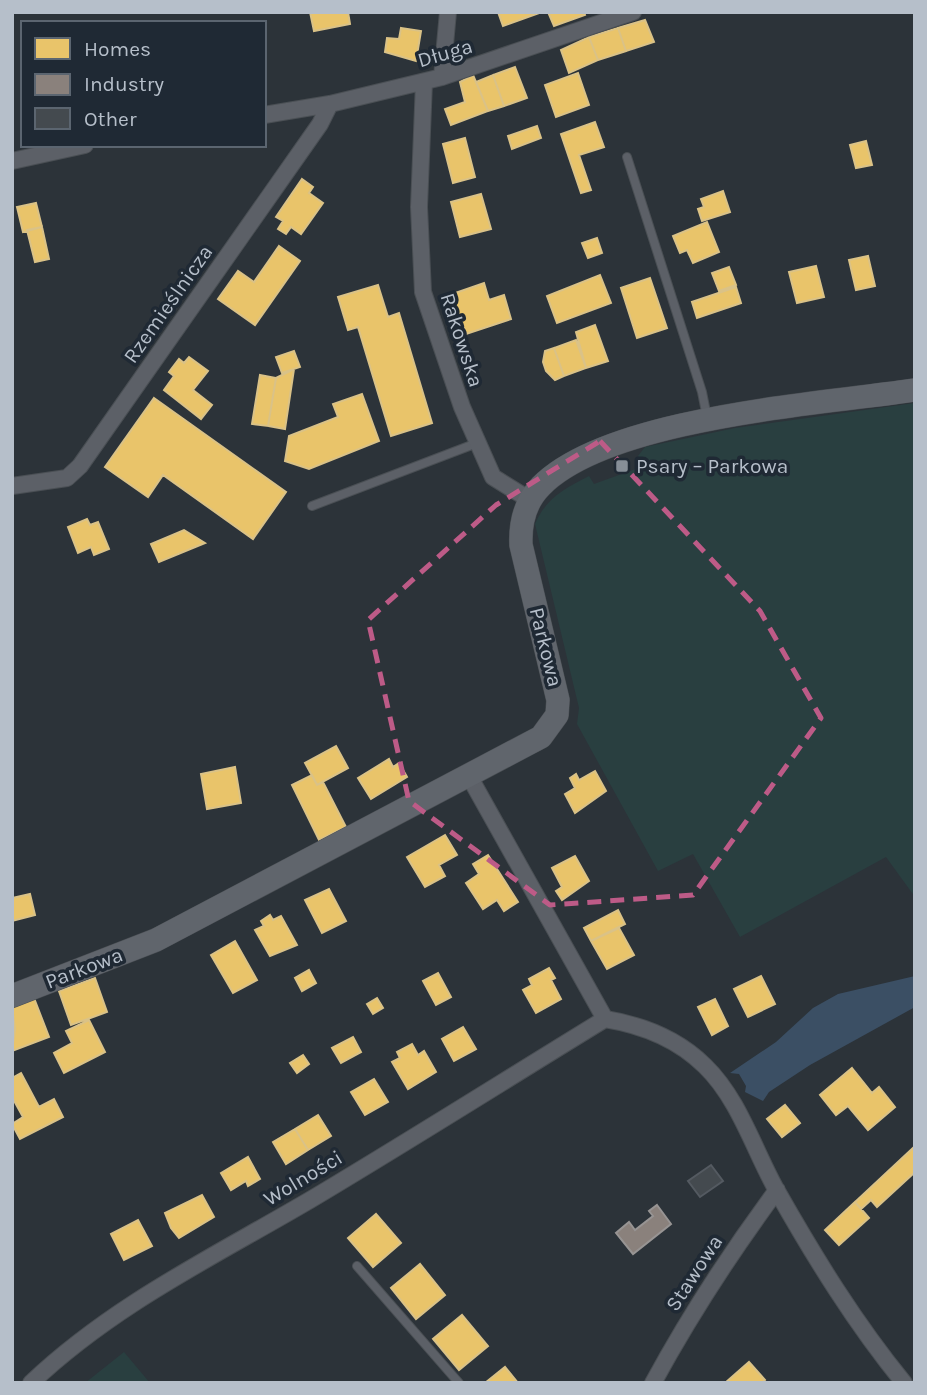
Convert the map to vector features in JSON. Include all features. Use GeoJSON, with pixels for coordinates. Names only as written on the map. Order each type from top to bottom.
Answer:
{"type":"FeatureCollection","features":[{"type":"Feature","properties":{"kind":"street"},"geometry":{"type":"LineString","coordinates":[[442,77],[449,12]]}},
{"type":"Feature","properties":{"kind":"street","name":"Długa"},"geometry":{"type":"LineString","coordinates":[[266,115],[330,104],[442,77],[633,12]]}},
{"type":"Feature","properties":{"kind":"street","name":"Rakowska"},"geometry":{"type":"LineString","coordinates":[[424,82],[419,207],[423,292],[461,407],[493,477],[530,500]]}},
{"type":"Feature","properties":{"kind":"street","name":"Rzemieślnicza"},"geometry":{"type":"LineString","coordinates":[[12,486],[67,478],[80,466],[320,124],[330,104]]}},
{"type":"Feature","properties":{"kind":"street"},"geometry":{"type":"LineString","coordinates":[[12,161],[76,147]]}},
{"type":"Feature","properties":{"kind":"street","name":"Parkowa"},"geometry":{"type":"LineString","coordinates":[[12,996],[156,940],[532,744],[548,730],[557,715],[556,681],[521,545],[520,530],[530,500],[555,474],[606,447],[708,420],[915,390]]}},
{"type":"Feature","properties":{"kind":"street"},"geometry":{"type":"LineString","coordinates":[[469,776],[605,1019],[637,1024],[679,1046],[703,1064],[733,1104],[777,1190],[859,1328],[904,1383]]}},
{"type":"Feature","properties":{"kind":"street","name":"Wolności"},"geometry":{"type":"LineString","coordinates":[[31,1383],[64,1352],[119,1312],[310,1200],[605,1019]]}},
{"type":"Feature","properties":{"kind":"street","name":"Stawowa"},"geometry":{"type":"LineString","coordinates":[[653,1383],[685,1323],[735,1247],[777,1190]]}},
{"type":"Feature","properties":{"kind":"lane"},"geometry":{"type":"LineString","coordinates":[[627,157],[702,392],[708,420]]}},
{"type":"Feature","properties":{"kind":"lane"},"geometry":{"type":"LineString","coordinates":[[312,506],[477,443]]}},
{"type":"Feature","properties":{"kind":"lane"},"geometry":{"type":"LineString","coordinates":[[357,1266],[459,1383]]}},
{"type":"Feature","properties":{"kind":"highlighted area"},"geometry":{"type":"Polygon","coordinates":[[[600,441],[760,611],[821,718],[693,895],[550,905],[409,801],[368,620],[496,505],[600,441]]]}},
{"type":"Feature","properties":{"kind":"green space"},"geometry":{"type":"Polygon","coordinates":[[[915,403],[915,897],[886,857],[740,937],[693,854],[658,871],[577,724],[579,708],[535,524],[550,501],[589,476],[594,484],[641,467],[638,456],[645,447],[735,428],[915,403]]]}},
{"type":"Feature","properties":{"kind":"green space"},"geometry":{"type":"Polygon","coordinates":[[[124,1352],[150,1383],[85,1383],[124,1352]]]}},
{"type":"Feature","properties":{"kind":"water"},"geometry":{"type":"Polygon","coordinates":[[[915,976],[915,1007],[810,1065],[769,1092],[763,1101],[745,1092],[746,1086],[739,1074],[730,1073],[776,1042],[813,1008],[838,994],[915,976]]]}},
{"type":"Feature","properties":{"kind":"building: Homes"},"geometry":{"type":"Polygon","coordinates":[[[310,12],[348,12],[350,24],[314,31],[310,12]]]}},
{"type":"Feature","properties":{"kind":"building: Homes"},"geometry":{"type":"Polygon","coordinates":[[[498,12],[538,12],[539,13],[503,26],[498,12]]]}},
{"type":"Feature","properties":{"kind":"building: Homes"},"geometry":{"type":"Polygon","coordinates":[[[548,12],[584,12],[585,15],[554,26],[548,12]]]}},
{"type":"Feature","properties":{"kind":"building: Homes"},"geometry":{"type":"Polygon","coordinates":[[[645,20],[654,42],[626,51],[618,28],[645,20]]]}},
{"type":"Feature","properties":{"kind":"building: Homes"},"geometry":{"type":"Polygon","coordinates":[[[401,28],[421,31],[416,61],[385,52],[387,38],[399,39],[401,28]]]}},
{"type":"Feature","properties":{"kind":"building: Homes"},"geometry":{"type":"Polygon","coordinates":[[[618,28],[626,51],[598,60],[589,37],[618,28]]]}},
{"type":"Feature","properties":{"kind":"building: Homes"},"geometry":{"type":"Polygon","coordinates":[[[589,37],[598,60],[569,73],[561,50],[589,37]]]}},
{"type":"Feature","properties":{"kind":"building: Homes"},"geometry":{"type":"Polygon","coordinates":[[[515,67],[527,98],[504,106],[493,75],[515,67]]]}},
{"type":"Feature","properties":{"kind":"building: Homes"},"geometry":{"type":"Polygon","coordinates":[[[578,73],[589,105],[556,117],[545,85],[578,73]]]}},
{"type":"Feature","properties":{"kind":"building: Homes"},"geometry":{"type":"Polygon","coordinates":[[[473,75],[488,111],[451,125],[445,109],[465,102],[460,82],[473,75]]]}},
{"type":"Feature","properties":{"kind":"building: Homes"},"geometry":{"type":"Polygon","coordinates":[[[493,75],[504,106],[488,111],[476,82],[493,75]]]}},
{"type":"Feature","properties":{"kind":"building: Homes"},"geometry":{"type":"Polygon","coordinates":[[[595,122],[604,147],[579,155],[591,190],[581,193],[561,134],[595,122]]]}},
{"type":"Feature","properties":{"kind":"building: Homes"},"geometry":{"type":"Polygon","coordinates":[[[537,126],[541,138],[512,149],[508,136],[537,126]]]}},
{"type":"Feature","properties":{"kind":"building: Homes"},"geometry":{"type":"Polygon","coordinates":[[[465,138],[475,177],[453,183],[443,144],[465,138]]]}},
{"type":"Feature","properties":{"kind":"building: Homes"},"geometry":{"type":"Polygon","coordinates":[[[866,141],[872,165],[856,168],[850,145],[866,141]]]}},
{"type":"Feature","properties":{"kind":"building: Homes"},"geometry":{"type":"Polygon","coordinates":[[[302,179],[313,187],[309,193],[323,203],[301,234],[291,227],[286,234],[278,229],[283,221],[276,217],[302,179]]]}},
{"type":"Feature","properties":{"kind":"building: Homes"},"geometry":{"type":"Polygon","coordinates":[[[723,191],[730,212],[702,221],[698,209],[704,207],[701,199],[723,191]]]}},
{"type":"Feature","properties":{"kind":"building: Homes"},"geometry":{"type":"Polygon","coordinates":[[[481,194],[491,229],[460,237],[451,202],[481,194]]]}},
{"type":"Feature","properties":{"kind":"building: Homes"},"geometry":{"type":"Polygon","coordinates":[[[36,203],[42,227],[23,232],[17,207],[36,203]]]}},
{"type":"Feature","properties":{"kind":"building: Homes"},"geometry":{"type":"Polygon","coordinates":[[[707,222],[719,252],[693,263],[687,250],[680,253],[673,236],[707,222]]]}},
{"type":"Feature","properties":{"kind":"building: Homes"},"geometry":{"type":"Polygon","coordinates":[[[42,227],[49,259],[35,262],[27,230],[42,227]]]}},
{"type":"Feature","properties":{"kind":"building: Homes"},"geometry":{"type":"Polygon","coordinates":[[[597,238],[602,253],[588,258],[582,243],[597,238]]]}},
{"type":"Feature","properties":{"kind":"building: Homes"},"geometry":{"type":"Polygon","coordinates":[[[279,246],[300,261],[255,325],[218,299],[238,271],[254,282],[279,246]]]}},
{"type":"Feature","properties":{"kind":"building: Homes"},"geometry":{"type":"Polygon","coordinates":[[[868,256],[875,286],[856,290],[849,260],[868,256]]]}},
{"type":"Feature","properties":{"kind":"building: Homes"},"geometry":{"type":"Polygon","coordinates":[[[816,266],[824,297],[797,303],[789,272],[816,266]]]}},
{"type":"Feature","properties":{"kind":"building: Homes"},"geometry":{"type":"Polygon","coordinates":[[[729,267],[736,285],[719,291],[712,273],[729,267]]]}},
{"type":"Feature","properties":{"kind":"building: Homes"},"geometry":{"type":"Polygon","coordinates":[[[600,275],[611,303],[557,323],[547,296],[600,275]]]}},
{"type":"Feature","properties":{"kind":"building: Homes"},"geometry":{"type":"Polygon","coordinates":[[[650,278],[667,328],[637,338],[621,288],[650,278]]]}},
{"type":"Feature","properties":{"kind":"building: Homes"},"geometry":{"type":"Polygon","coordinates":[[[484,283],[489,300],[504,295],[511,319],[466,334],[452,294],[484,283]]]}},
{"type":"Feature","properties":{"kind":"building: Homes"},"geometry":{"type":"Polygon","coordinates":[[[378,285],[388,317],[399,313],[432,423],[391,436],[358,327],[348,330],[338,297],[378,285]]]}},
{"type":"Feature","properties":{"kind":"building: Homes"},"geometry":{"type":"Polygon","coordinates":[[[736,287],[741,303],[697,318],[692,302],[736,287]]]}},
{"type":"Feature","properties":{"kind":"building: Homes"},"geometry":{"type":"Polygon","coordinates":[[[595,325],[608,361],[586,368],[576,332],[595,325]]]}},
{"type":"Feature","properties":{"kind":"building: Homes"},"geometry":{"type":"Polygon","coordinates":[[[576,340],[586,368],[564,376],[554,348],[576,340]]]}},
{"type":"Feature","properties":{"kind":"building: Homes"},"geometry":{"type":"Polygon","coordinates":[[[554,348],[564,376],[555,380],[546,371],[543,362],[545,351],[554,348]]]}},
{"type":"Feature","properties":{"kind":"building: Homes"},"geometry":{"type":"Polygon","coordinates":[[[294,351],[300,367],[282,373],[276,357],[294,351]]]}},
{"type":"Feature","properties":{"kind":"building: Homes"},"geometry":{"type":"Polygon","coordinates":[[[189,357],[208,371],[193,390],[212,405],[201,419],[164,390],[174,376],[169,372],[179,359],[184,363],[189,357]]]}},
{"type":"Feature","properties":{"kind":"building: Homes"},"geometry":{"type":"Polygon","coordinates":[[[294,369],[285,429],[268,426],[276,378],[294,369]]]}},
{"type":"Feature","properties":{"kind":"building: Homes"},"geometry":{"type":"Polygon","coordinates":[[[260,375],[276,378],[268,426],[252,424],[260,375]]]}},
{"type":"Feature","properties":{"kind":"building: Homes"},"geometry":{"type":"Polygon","coordinates":[[[362,394],[379,441],[309,469],[285,461],[289,436],[338,417],[333,404],[362,394]]]}},
{"type":"Feature","properties":{"kind":"building: Homes"},"geometry":{"type":"Polygon","coordinates":[[[154,398],[286,492],[253,539],[163,475],[148,497],[105,467],[154,398]]]}},
{"type":"Feature","properties":{"kind":"building: Homes"},"geometry":{"type":"Polygon","coordinates":[[[87,519],[90,525],[98,522],[109,549],[94,555],[91,547],[78,553],[68,527],[87,519]]]}},
{"type":"Feature","properties":{"kind":"building: Homes"},"geometry":{"type":"Polygon","coordinates":[[[184,530],[205,543],[159,562],[151,544],[184,530]]]}},
{"type":"Feature","properties":{"kind":"building: Homes"},"geometry":{"type":"Polygon","coordinates":[[[336,746],[348,768],[317,785],[305,763],[336,746]]]}},
{"type":"Feature","properties":{"kind":"building: Homes"},"geometry":{"type":"Polygon","coordinates":[[[389,759],[393,767],[399,763],[407,777],[371,799],[358,778],[389,759]]]}},
{"type":"Feature","properties":{"kind":"building: Homes"},"geometry":{"type":"Polygon","coordinates":[[[235,767],[241,803],[207,809],[201,774],[235,767]]]}},
{"type":"Feature","properties":{"kind":"building: Homes"},"geometry":{"type":"Polygon","coordinates":[[[595,771],[606,791],[575,813],[565,794],[575,788],[570,778],[576,774],[579,780],[595,771]]]}},
{"type":"Feature","properties":{"kind":"building: Homes"},"geometry":{"type":"Polygon","coordinates":[[[312,775],[317,785],[323,782],[346,827],[319,840],[292,785],[312,775]]]}},
{"type":"Feature","properties":{"kind":"building: Homes"},"geometry":{"type":"Polygon","coordinates":[[[445,835],[457,855],[439,865],[445,876],[425,887],[407,857],[445,835]]]}},
{"type":"Feature","properties":{"kind":"building: Homes"},"geometry":{"type":"Polygon","coordinates":[[[488,855],[518,902],[504,911],[497,900],[483,909],[466,883],[479,874],[473,864],[488,855]]]}},
{"type":"Feature","properties":{"kind":"building: Homes"},"geometry":{"type":"Polygon","coordinates":[[[575,856],[589,881],[562,900],[556,891],[562,887],[552,868],[575,856]]]}},
{"type":"Feature","properties":{"kind":"building: Homes"},"geometry":{"type":"Polygon","coordinates":[[[329,889],[346,921],[322,933],[305,900],[329,889]]]}},
{"type":"Feature","properties":{"kind":"building: Homes"},"geometry":{"type":"Polygon","coordinates":[[[30,894],[35,915],[12,921],[12,898],[30,894]]]}},
{"type":"Feature","properties":{"kind":"building: Homes"},"geometry":{"type":"Polygon","coordinates":[[[618,910],[625,924],[591,941],[584,928],[618,910]]]}},
{"type":"Feature","properties":{"kind":"building: Homes"},"geometry":{"type":"Polygon","coordinates":[[[270,915],[273,920],[281,916],[297,945],[270,956],[255,930],[264,926],[261,921],[270,915]]]}},
{"type":"Feature","properties":{"kind":"building: Homes"},"geometry":{"type":"Polygon","coordinates":[[[619,928],[634,955],[607,969],[591,941],[619,928]]]}},
{"type":"Feature","properties":{"kind":"building: Homes"},"geometry":{"type":"Polygon","coordinates":[[[235,941],[257,980],[233,993],[211,955],[235,941]]]}},
{"type":"Feature","properties":{"kind":"building: Homes"},"geometry":{"type":"Polygon","coordinates":[[[549,968],[555,978],[551,980],[561,999],[536,1013],[523,990],[532,985],[529,979],[549,968]]]}},
{"type":"Feature","properties":{"kind":"building: Homes"},"geometry":{"type":"Polygon","coordinates":[[[309,970],[316,983],[302,991],[295,978],[309,970]]]}},
{"type":"Feature","properties":{"kind":"building: Homes"},"geometry":{"type":"Polygon","coordinates":[[[438,973],[451,997],[436,1005],[423,981],[438,973]]]}},
{"type":"Feature","properties":{"kind":"building: Homes"},"geometry":{"type":"Polygon","coordinates":[[[761,976],[775,1004],[748,1017],[734,989],[761,976]]]}},
{"type":"Feature","properties":{"kind":"building: Homes"},"geometry":{"type":"Polygon","coordinates":[[[95,978],[107,1012],[71,1025],[59,991],[95,978]]]}},
{"type":"Feature","properties":{"kind":"building: Homes"},"geometry":{"type":"Polygon","coordinates":[[[34,998],[49,1037],[12,1051],[15,1029],[12,1007],[34,998]]]}},
{"type":"Feature","properties":{"kind":"building: Homes"},"geometry":{"type":"Polygon","coordinates":[[[377,998],[383,1008],[373,1014],[367,1004],[377,998]]]}},
{"type":"Feature","properties":{"kind":"building: Homes"},"geometry":{"type":"Polygon","coordinates":[[[715,999],[728,1026],[712,1035],[698,1007],[715,999]]]}},
{"type":"Feature","properties":{"kind":"building: Homes"},"geometry":{"type":"Polygon","coordinates":[[[89,1020],[105,1052],[64,1073],[54,1053],[72,1043],[66,1031],[89,1020]]]}},
{"type":"Feature","properties":{"kind":"building: Homes"},"geometry":{"type":"Polygon","coordinates":[[[463,1027],[476,1049],[454,1061],[442,1039],[463,1027]]]}},
{"type":"Feature","properties":{"kind":"building: Homes"},"geometry":{"type":"Polygon","coordinates":[[[353,1037],[361,1052],[341,1063],[332,1048],[353,1037]]]}},
{"type":"Feature","properties":{"kind":"building: Homes"},"geometry":{"type":"Polygon","coordinates":[[[412,1044],[418,1055],[424,1051],[436,1072],[408,1089],[392,1062],[400,1058],[397,1052],[412,1044]]]}},
{"type":"Feature","properties":{"kind":"building: Homes"},"geometry":{"type":"Polygon","coordinates":[[[303,1055],[309,1064],[297,1073],[290,1063],[303,1055]]]}},
{"type":"Feature","properties":{"kind":"building: Homes"},"geometry":{"type":"Polygon","coordinates":[[[852,1068],[872,1093],[879,1087],[895,1107],[868,1130],[848,1106],[836,1115],[820,1095],[852,1068]]]}},
{"type":"Feature","properties":{"kind":"building: Homes"},"geometry":{"type":"Polygon","coordinates":[[[21,1073],[39,1107],[54,1099],[63,1117],[20,1139],[12,1124],[23,1117],[12,1097],[12,1078],[21,1073]]]}},
{"type":"Feature","properties":{"kind":"building: Homes"},"geometry":{"type":"Polygon","coordinates":[[[374,1079],[388,1102],[365,1115],[351,1092],[374,1079]]]}},
{"type":"Feature","properties":{"kind":"building: Homes"},"geometry":{"type":"Polygon","coordinates":[[[785,1105],[800,1123],[782,1137],[767,1119],[785,1105]]]}},
{"type":"Feature","properties":{"kind":"building: Homes"},"geometry":{"type":"Polygon","coordinates":[[[318,1115],[331,1136],[308,1150],[295,1129],[318,1115]]]}},
{"type":"Feature","properties":{"kind":"building: Homes"},"geometry":{"type":"Polygon","coordinates":[[[295,1129],[308,1150],[286,1164],[273,1142],[295,1129]]]}},
{"type":"Feature","properties":{"kind":"building: Homes"},"geometry":{"type":"Polygon","coordinates":[[[915,1146],[915,1172],[877,1207],[871,1200],[861,1209],[855,1202],[915,1146]]]}},
{"type":"Feature","properties":{"kind":"building: Homes"},"geometry":{"type":"Polygon","coordinates":[[[248,1157],[260,1179],[248,1186],[246,1181],[231,1190],[221,1173],[248,1157]]]}},
{"type":"Feature","properties":{"kind":"building: Homes"},"geometry":{"type":"Polygon","coordinates":[[[202,1195],[214,1217],[179,1238],[165,1213],[202,1195]]]}},
{"type":"Feature","properties":{"kind":"building: Homes"},"geometry":{"type":"Polygon","coordinates":[[[855,1202],[869,1218],[839,1245],[825,1230],[855,1202]]]}},
{"type":"Feature","properties":{"kind":"building: Homes"},"geometry":{"type":"Polygon","coordinates":[[[376,1214],[401,1243],[373,1267],[348,1238],[376,1214]]]}},
{"type":"Feature","properties":{"kind":"building: Homes"},"geometry":{"type":"Polygon","coordinates":[[[138,1220],[152,1246],[124,1260],[111,1234],[138,1220]]]}},
{"type":"Feature","properties":{"kind":"building: Homes"},"geometry":{"type":"Polygon","coordinates":[[[420,1264],[445,1295],[416,1319],[391,1288],[420,1264]]]}},
{"type":"Feature","properties":{"kind":"building: Homes"},"geometry":{"type":"Polygon","coordinates":[[[462,1315],[488,1346],[459,1370],[433,1339],[462,1315]]]}},
{"type":"Feature","properties":{"kind":"building: Homes"},"geometry":{"type":"Polygon","coordinates":[[[749,1362],[765,1380],[762,1383],[725,1383],[749,1362]]]}},
{"type":"Feature","properties":{"kind":"building: Homes"},"geometry":{"type":"Polygon","coordinates":[[[505,1367],[518,1383],[485,1383],[505,1367]]]}},
{"type":"Feature","properties":{"kind":"building: Industry"},"geometry":{"type":"Polygon","coordinates":[[[657,1205],[671,1224],[633,1254],[616,1233],[629,1222],[635,1230],[653,1216],[649,1211],[657,1205]]]}},
{"type":"Feature","properties":{"kind":"building: Other"},"geometry":{"type":"Polygon","coordinates":[[[711,1165],[723,1181],[700,1197],[688,1181],[711,1165]]]}},
{"type":"Feature","properties":{"kind":"place","name":"Psary – Parkowa"},"geometry":{"type":"Point","coordinates":[622,466]}}]}
